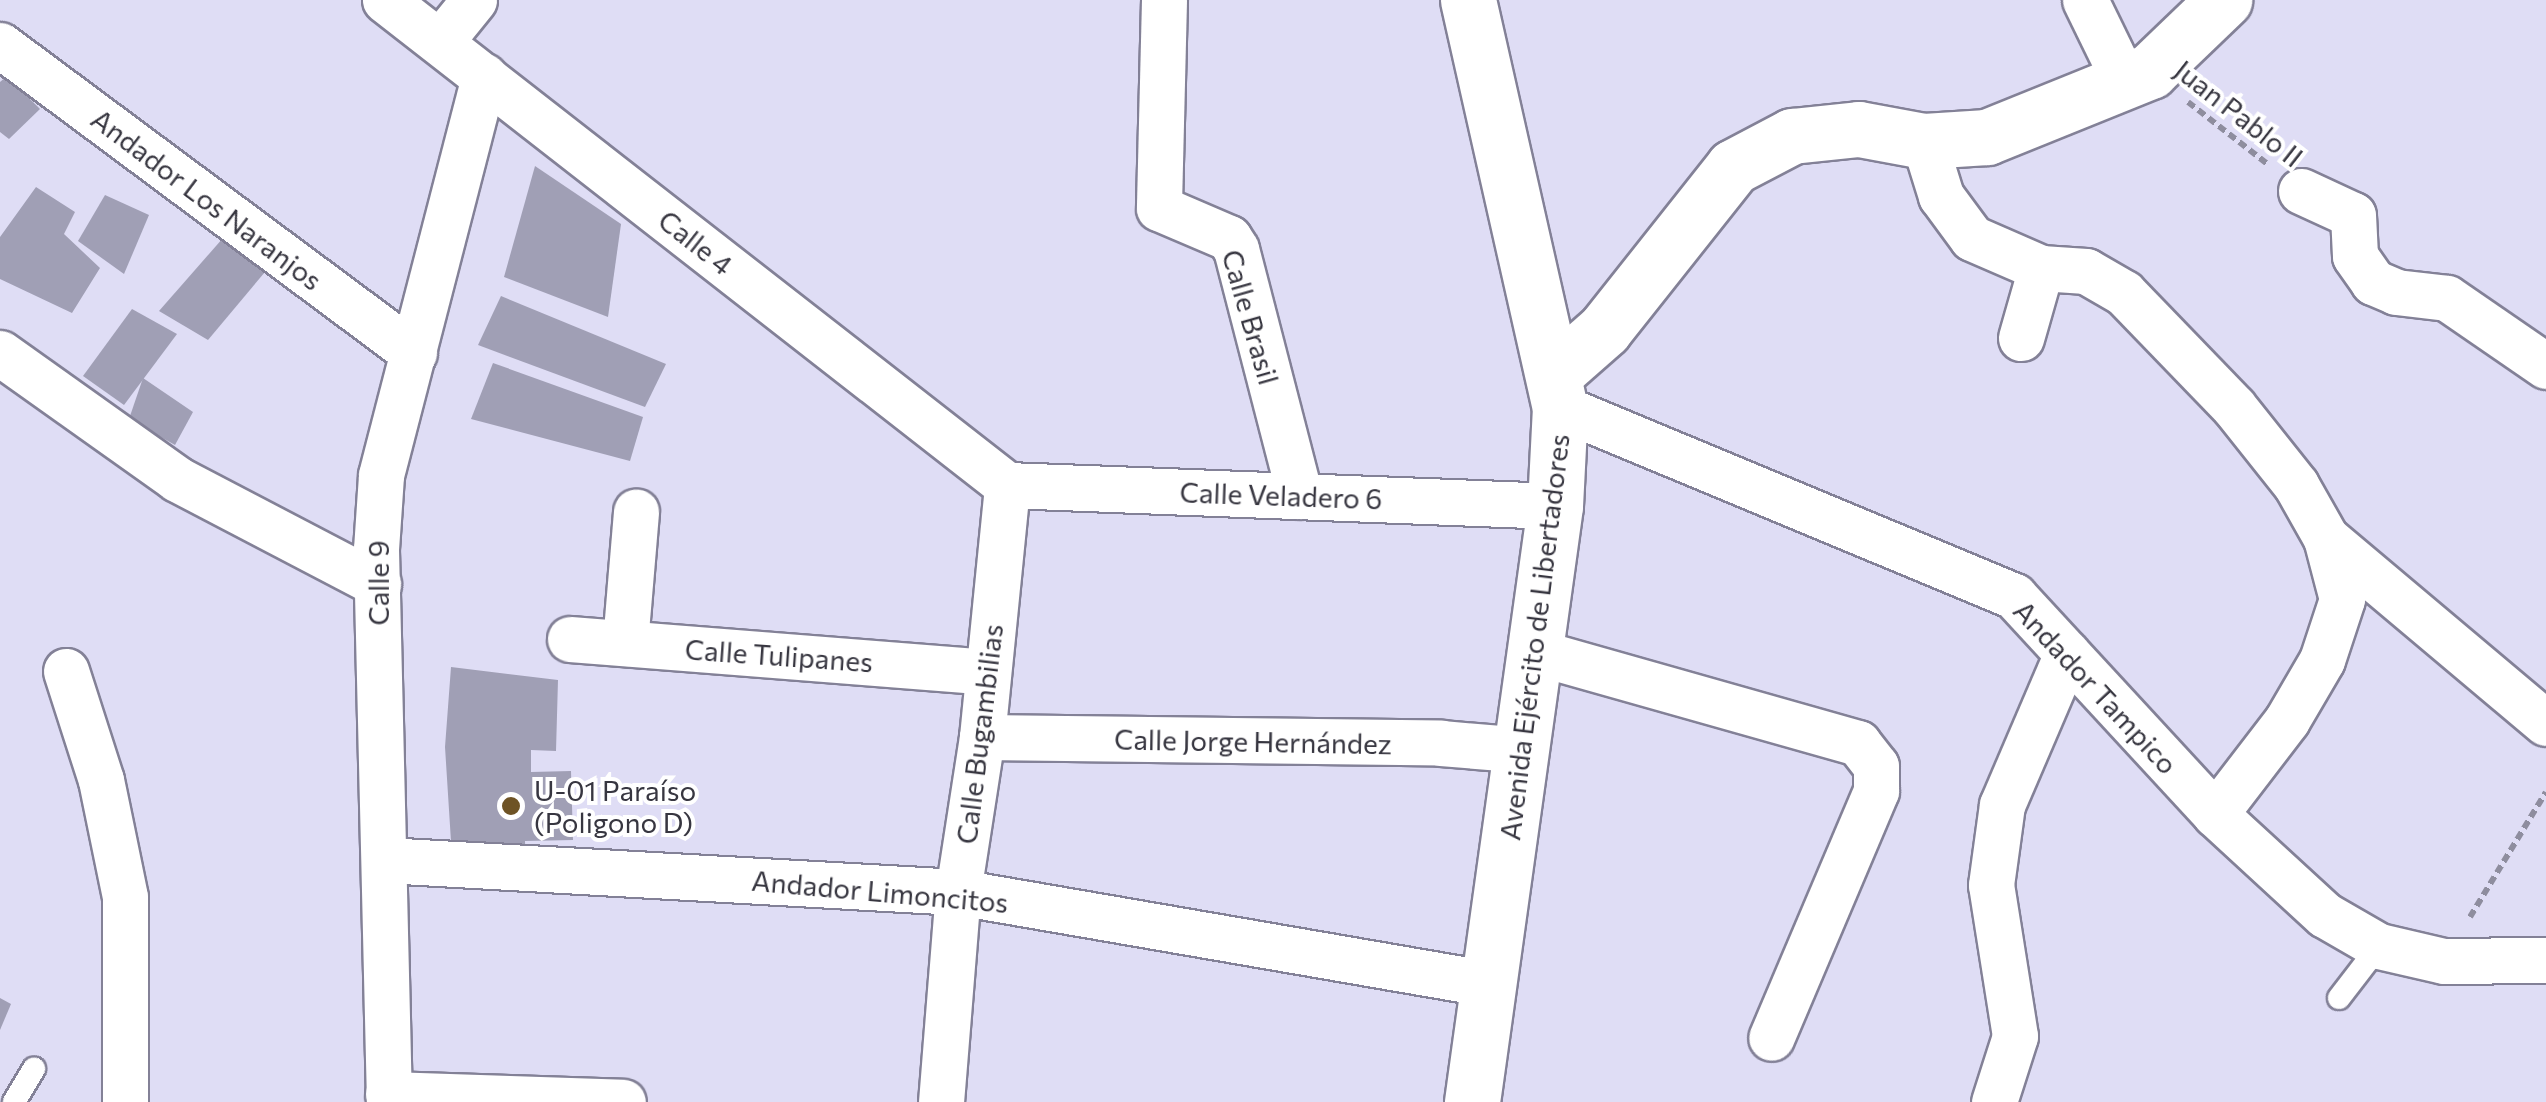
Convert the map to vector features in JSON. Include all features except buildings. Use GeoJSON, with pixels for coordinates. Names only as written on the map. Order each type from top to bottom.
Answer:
{"type":"FeatureCollection","features":[{"type":"Feature","properties":{"kind":"main road","name":"Avenida Ejército de Libertadores"},"geometry":{"type":"LineString","coordinates":[[1468,0],[1557,390],[1555,506],[1472,1102]]}},
{"type":"Feature","properties":{"kind":"main road"},"geometry":{"type":"LineString","coordinates":[[1557,390],[1733,167],[1792,136],[1860,129],[1924,141],[1986,137],[2138,78],[2227,3]]}},
{"type":"Feature","properties":{"kind":"street","name":"Calle 4"},"geometry":{"type":"LineString","coordinates":[[384,0],[1007,485]]}},
{"type":"Feature","properties":{"kind":"street"},"geometry":{"type":"LineString","coordinates":[[440,42],[474,0]]}},
{"type":"Feature","properties":{"kind":"street","name":"Calle Brasil"},"geometry":{"type":"LineString","coordinates":[[1164,0],[1159,208],[1229,238],[1236,249],[1300,496]]}},
{"type":"Feature","properties":{"kind":"street"},"geometry":{"type":"LineString","coordinates":[[2085,0],[2138,78]]}},
{"type":"Feature","properties":{"kind":"street","name":"Andador Los Naranjos"},"geometry":{"type":"LineString","coordinates":[[0,45],[414,354]]}},
{"type":"Feature","properties":{"kind":"street","name":"Calle 9"},"geometry":{"type":"LineString","coordinates":[[388,1098],[378,584],[381,475],[484,76]]}},
{"type":"Feature","properties":{"kind":"street"},"geometry":{"type":"LineString","coordinates":[[1924,141],[1941,196],[1972,238],[2041,268],[2086,270],[2124,293],[2234,407],[2296,485],[2326,538],[2342,599],[2322,660],[2287,720],[2215,814]]}},
{"type":"Feature","properties":{"kind":"street"},"geometry":{"type":"LineString","coordinates":[[2301,191],[2354,215],[2356,256],[2374,282],[2396,292],[2447,298],[2546,366]]}},
{"type":"Feature","properties":{"kind":"street"},"geometry":{"type":"LineString","coordinates":[[2021,338],[2041,268]]}},
{"type":"Feature","properties":{"kind":"street"},"geometry":{"type":"LineString","coordinates":[[0,353],[177,480],[378,584]]}},
{"type":"Feature","properties":{"kind":"street","name":"Andador Tampico"},"geometry":{"type":"LineString","coordinates":[[1557,390],[2014,596],[2215,814],[2325,915],[2379,946],[2444,961],[2546,960]]}},
{"type":"Feature","properties":{"kind":"street","name":"Calle Veladero 6"},"geometry":{"type":"LineString","coordinates":[[1007,485],[1555,506]]}},
{"type":"Feature","properties":{"kind":"street","name":"Calle Bugambilias"},"geometry":{"type":"LineString","coordinates":[[940,1102],[958,892],[982,738],[1007,485]]}},
{"type":"Feature","properties":{"kind":"street"},"geometry":{"type":"LineString","coordinates":[[625,643],[636,511]]}},
{"type":"Feature","properties":{"kind":"street"},"geometry":{"type":"LineString","coordinates":[[2326,538],[2546,723]]}},
{"type":"Feature","properties":{"kind":"street","name":"Calle Tulipanes"},"geometry":{"type":"LineString","coordinates":[[570,639],[988,672]]}},
{"type":"Feature","properties":{"kind":"street"},"geometry":{"type":"LineString","coordinates":[[1536,652],[1858,743],[1876,766],[1876,791],[1772,1038]]}},
{"type":"Feature","properties":{"kind":"street"},"geometry":{"type":"LineString","coordinates":[[1994,1102],[2015,1036],[1991,885],[2002,805],[2067,653]]}},
{"type":"Feature","properties":{"kind":"street"},"geometry":{"type":"LineString","coordinates":[[66,671],[101,780],[125,897],[125,1102]]}},
{"type":"Feature","properties":{"kind":"street","name":"Calle Jorge Hernández"},"geometry":{"type":"LineString","coordinates":[[982,738],[1441,743],[1524,750]]}},
{"type":"Feature","properties":{"kind":"street","name":"Andador Limoncitos"},"geometry":{"type":"LineString","coordinates":[[384,860],[958,892],[1490,984]]}},
{"type":"Feature","properties":{"kind":"street"},"geometry":{"type":"LineString","coordinates":[[388,1098],[624,1102]]}},
{"type":"Feature","properties":{"kind":"lane"},"geometry":{"type":"LineString","coordinates":[[2338,998],[2379,946]]}},
{"type":"Feature","properties":{"kind":"lane"},"geometry":{"type":"LineString","coordinates":[[14,1102],[34,1069]]}},
{"type":"Feature","properties":{"kind":"path","name":"Juan Pablo II"},"geometry":{"type":"LineString","coordinates":[[2138,78],[2301,191]]}},
{"type":"Feature","properties":{"kind":"path"},"geometry":{"type":"LineString","coordinates":[[2444,961],[2546,792]]}},
{"type":"Feature","properties":{"kind":"place","name":"U-01 Paraíso (Poligono D)"},"geometry":{"type":"Point","coordinates":[511,806]}}]}
